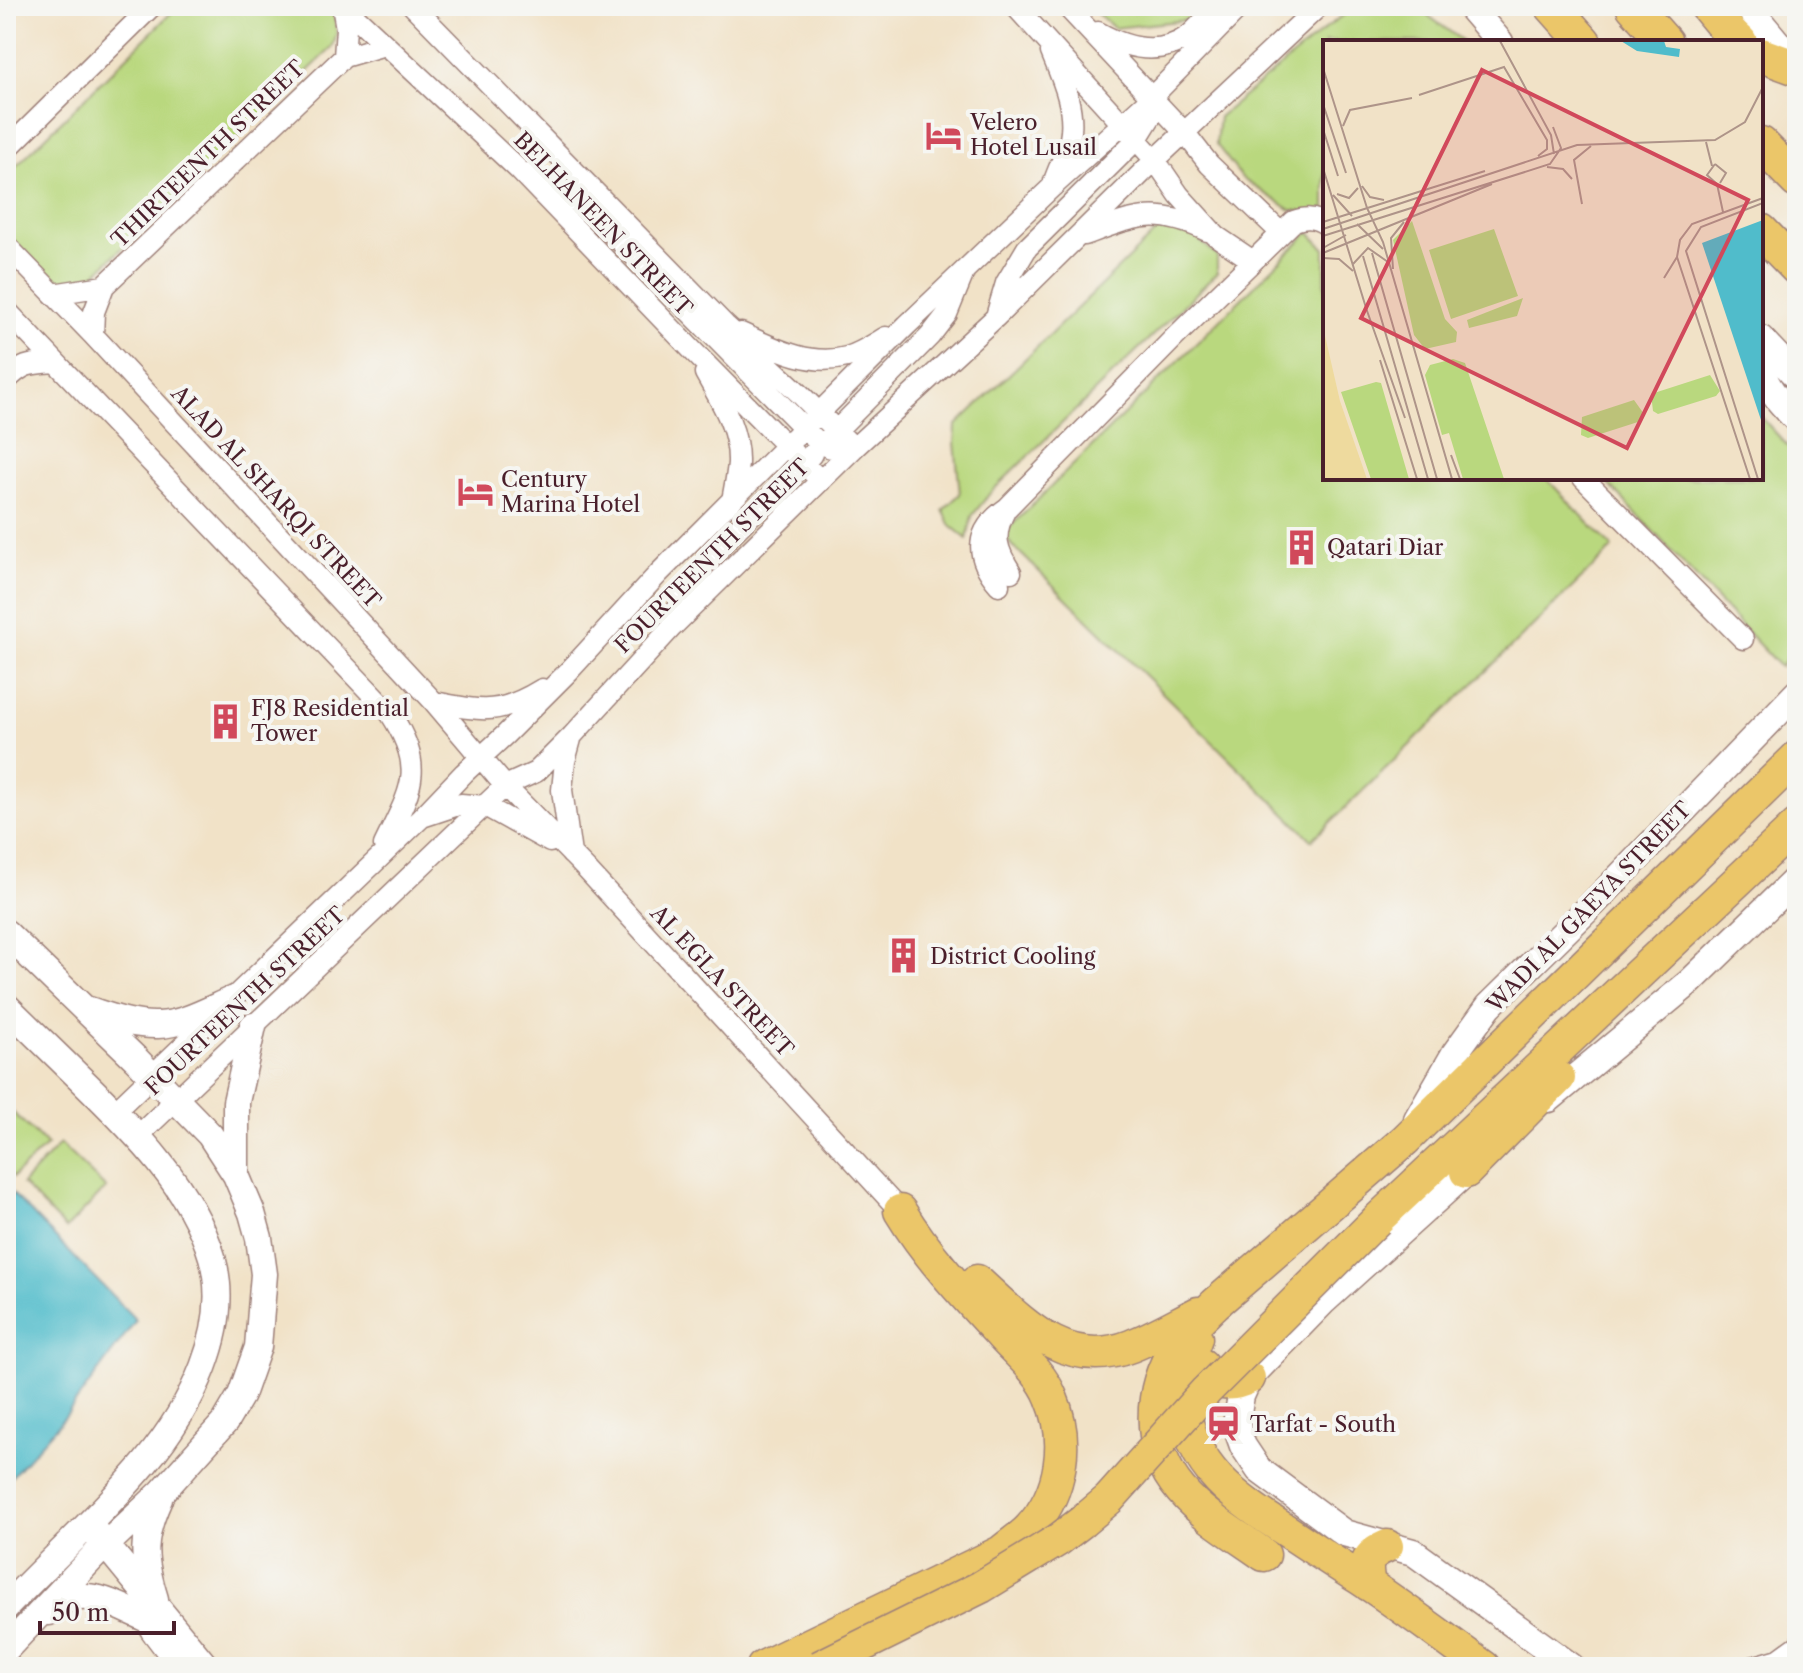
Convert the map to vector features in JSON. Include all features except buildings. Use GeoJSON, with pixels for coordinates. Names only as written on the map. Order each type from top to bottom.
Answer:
{"type":"FeatureCollection","features":[{"type":"Feature","properties":{"kind":"highway"},"geometry":{"type":"LineString","coordinates":[[1552,6],[1582,40]]}},
{"type":"Feature","properties":{"kind":"highway"},"geometry":{"type":"LineString","coordinates":[[1633,6],[1663,40]]}},
{"type":"Feature","properties":{"kind":"highway"},"geometry":{"type":"LineString","coordinates":[[1707,6],[1738,40]]}},
{"type":"Feature","properties":{"kind":"highway"},"geometry":{"type":"LineString","coordinates":[[1763,56],[1797,67]]}},
{"type":"Feature","properties":{"kind":"highway"},"geometry":{"type":"LineString","coordinates":[[1763,146],[1797,181]]}},
{"type":"Feature","properties":{"kind":"highway"},"geometry":{"type":"LineString","coordinates":[[1763,233],[1797,268]]}},
{"type":"Feature","properties":{"kind":"main road","name":"WADI AL GAEYA STREET"},"geometry":{"type":"LineString","coordinates":[[1215,1304],[1405,1140],[1797,757]]}},
{"type":"Feature","properties":{"kind":"main road"},"geometry":{"type":"LineString","coordinates":[[819,1667],[1022,1564],[1071,1531],[1109,1499],[1206,1391],[1377,1220],[1788,833]]}},
{"type":"Feature","properties":{"kind":"main road"},"geometry":{"type":"LineString","coordinates":[[1466,1172],[1682,953],[1712,906]]}},
{"type":"Feature","properties":{"kind":"main road"},"geometry":{"type":"LineString","coordinates":[[900,1211],[1029,1329],[1060,1347],[1095,1353],[1129,1347],[1215,1304]]}},
{"type":"Feature","properties":{"kind":"main road"},"geometry":{"type":"LineString","coordinates":[[763,1667],[1001,1552],[1029,1529],[1051,1498],[1061,1465],[1061,1429],[1051,1395],[1030,1366],[928,1251],[900,1211]]}},
{"type":"Feature","properties":{"kind":"main road"},"geometry":{"type":"LineString","coordinates":[[1215,1304],[1201,1347],[1200,1359],[1205,1371],[1213,1380],[1225,1384],[1238,1384],[1249,1378]]}},
{"type":"Feature","properties":{"kind":"main road"},"geometry":{"type":"LineString","coordinates":[[1215,1304],[1189,1329],[1162,1373],[1154,1407],[1157,1441],[1169,1473],[1179,1487],[1197,1505],[1264,1555]]}},
{"type":"Feature","properties":{"kind":"main road"},"geometry":{"type":"LineString","coordinates":[[1215,1304],[1192,1348],[1185,1371],[1183,1396],[1185,1420],[1194,1445],[1208,1469],[1251,1508],[1369,1585],[1484,1667]]}},
{"type":"Feature","properties":{"kind":"main road"},"geometry":{"type":"LineString","coordinates":[[1369,1585],[1368,1559],[1387,1546]]}},
{"type":"Feature","properties":{"kind":"street"},"geometry":{"type":"LineString","coordinates":[[6,150],[152,6]]}},
{"type":"Feature","properties":{"kind":"street"},"geometry":{"type":"LineString","coordinates":[[343,6],[346,28],[344,57]]}},
{"type":"Feature","properties":{"kind":"street","name":"BELHANEEN STREET"},"geometry":{"type":"LineString","coordinates":[[343,6],[519,170],[821,481]]}},
{"type":"Feature","properties":{"kind":"street","name":"BELHANEEN STREET"},"geometry":{"type":"LineString","coordinates":[[413,6],[725,325],[820,414]]}},
{"type":"Feature","properties":{"kind":"street"},"geometry":{"type":"LineString","coordinates":[[1015,6],[1137,139],[1179,195],[1216,236]]}},
{"type":"Feature","properties":{"kind":"street"},"geometry":{"type":"LineString","coordinates":[[1066,6],[1185,133],[1209,164],[1281,233]]}},
{"type":"Feature","properties":{"kind":"street"},"geometry":{"type":"LineString","coordinates":[[1083,24],[1114,41],[1147,50],[1182,40],[1220,6]]}},
{"type":"Feature","properties":{"kind":"street","name":"FOURTEENTH STREET"},"geometry":{"type":"LineString","coordinates":[[114,1112],[421,818],[569,671],[659,573],[787,445],[820,437],[820,414],[907,325],[1151,98],[1241,6]]}},
{"type":"Feature","properties":{"kind":"street","name":"FOURTEENTH STREET"},"geometry":{"type":"LineString","coordinates":[[138,1136],[505,786],[536,772],[672,627],[854,448],[996,317],[1155,160],[1319,6]]}},
{"type":"Feature","properties":{"kind":"street"},"geometry":{"type":"LineString","coordinates":[[1469,6],[1498,40]]}},
{"type":"Feature","properties":{"kind":"street"},"geometry":{"type":"LineString","coordinates":[[1747,6],[1797,67]]}},
{"type":"Feature","properties":{"kind":"street"},"geometry":{"type":"LineString","coordinates":[[1044,37],[1063,81],[1071,117],[1069,140],[1051,188]]}},
{"type":"Feature","properties":{"kind":"street","name":"THIRTEENTH STREET"},"geometry":{"type":"LineString","coordinates":[[104,286],[344,57],[385,45]]}},
{"type":"Feature","properties":{"kind":"street"},"geometry":{"type":"LineString","coordinates":[[996,317],[1006,283],[1027,248],[1137,139],[1150,118],[1151,98]]}},
{"type":"Feature","properties":{"kind":"street"},"geometry":{"type":"LineString","coordinates":[[519,170],[550,182],[571,195],[820,437],[837,449],[854,448]]}},
{"type":"Feature","properties":{"kind":"street"},"geometry":{"type":"LineString","coordinates":[[1078,237],[1120,222],[1160,215],[1185,221],[1216,236],[1253,261]]}},
{"type":"Feature","properties":{"kind":"street"},"geometry":{"type":"LineString","coordinates":[[1005,578],[989,574],[980,545],[994,517],[1007,508],[1294,221],[1316,218],[1323,223]]}},
{"type":"Feature","properties":{"kind":"street","name":"ALAD AL SHARQI STREET"},"geometry":{"type":"LineString","coordinates":[[6,245],[434,702],[505,786]]}},
{"type":"Feature","properties":{"kind":"street"},"geometry":{"type":"LineString","coordinates":[[672,627],[683,596],[701,569],[816,450],[820,437],[930,336],[947,314],[965,270]]}},
{"type":"Feature","properties":{"kind":"street"},"geometry":{"type":"LineString","coordinates":[[53,294],[104,286],[94,312],[93,335]]}},
{"type":"Feature","properties":{"kind":"street"},"geometry":{"type":"LineString","coordinates":[[6,310],[390,713],[403,734],[413,767],[411,786],[378,856]]}},
{"type":"Feature","properties":{"kind":"street"},"geometry":{"type":"LineString","coordinates":[[725,325],[787,353],[823,361],[861,352],[907,325]]}},
{"type":"Feature","properties":{"kind":"street"},"geometry":{"type":"LineString","coordinates":[[13,374],[22,343],[22,327]]}},
{"type":"Feature","properties":{"kind":"street"},"geometry":{"type":"LineString","coordinates":[[1763,341],[1795,374]]}},
{"type":"Feature","properties":{"kind":"street"},"geometry":{"type":"LineString","coordinates":[[694,352],[734,429],[738,466],[731,502]]}},
{"type":"Feature","properties":{"kind":"street"},"geometry":{"type":"LineString","coordinates":[[13,374],[36,363],[55,362]]}},
{"type":"Feature","properties":{"kind":"street"},"geometry":{"type":"LineString","coordinates":[[1763,376],[1768,387],[1797,420]]}},
{"type":"Feature","properties":{"kind":"street"},"geometry":{"type":"LineString","coordinates":[[820,437],[817,469],[821,481]]}},
{"type":"Feature","properties":{"kind":"street"},"geometry":{"type":"LineString","coordinates":[[1585,480],[1743,639]]}},
{"type":"Feature","properties":{"kind":"street"},"geometry":{"type":"LineString","coordinates":[[434,702],[482,711],[495,710],[533,694],[569,671]]}},
{"type":"Feature","properties":{"kind":"street"},"geometry":{"type":"LineString","coordinates":[[1792,700],[1797,679]]}},
{"type":"Feature","properties":{"kind":"street","name":"WADI AL GAEYA STREET"},"geometry":{"type":"LineString","coordinates":[[1405,1140],[1455,1053],[1489,1006],[1792,700]]}},
{"type":"Feature","properties":{"kind":"street"},"geometry":{"type":"LineString","coordinates":[[571,854],[562,790],[572,736]]}},
{"type":"Feature","properties":{"kind":"street"},"geometry":{"type":"LineString","coordinates":[[414,874],[461,804],[463,738]]}},
{"type":"Feature","properties":{"kind":"street","name":"AL EGLA STREET"},"geometry":{"type":"LineString","coordinates":[[505,786],[900,1211]]}},
{"type":"Feature","properties":{"kind":"street"},"geometry":{"type":"LineString","coordinates":[[421,818],[461,804],[485,806],[571,854]]}},
{"type":"Feature","properties":{"kind":"street"},"geometry":{"type":"LineString","coordinates":[[1572,1667],[1413,1552],[1344,1533],[1259,1470],[1238,1432],[1239,1407],[1249,1378],[1354,1274],[1549,1099],[1690,982],[1797,878]]}},
{"type":"Feature","properties":{"kind":"street"},"geometry":{"type":"LineString","coordinates":[[6,933],[210,1135],[236,1175],[252,1213],[264,1274],[258,1347],[241,1395],[225,1422],[162,1492],[6,1649]]}},
{"type":"Feature","properties":{"kind":"street"},"geometry":{"type":"LineString","coordinates":[[83,1009],[129,1022],[159,1025],[191,1017],[231,1000]]}},
{"type":"Feature","properties":{"kind":"street"},"geometry":{"type":"LineString","coordinates":[[6,1006],[138,1136],[174,1182],[203,1233],[212,1259],[216,1287],[212,1342],[186,1404],[147,1461],[6,1607]]}},
{"type":"Feature","properties":{"kind":"street"},"geometry":{"type":"LineString","coordinates":[[236,1175],[236,1102],[253,1026]]}},
{"type":"Feature","properties":{"kind":"street"},"geometry":{"type":"LineString","coordinates":[[162,1492],[152,1516],[144,1553],[151,1612],[182,1667]]}},
{"type":"Feature","properties":{"kind":"street"},"geometry":{"type":"LineString","coordinates":[[83,1530],[151,1612],[206,1667]]}},
{"type":"Feature","properties":{"kind":"street"},"geometry":{"type":"LineString","coordinates":[[28,1626],[67,1599],[87,1597],[151,1612]]}},
{"type":"Feature","properties":{"kind":"street"},"geometry":{"type":"LineString","coordinates":[[1762,1666],[1797,1646]]}},
{"type":"Feature","properties":{"kind":"green space"},"geometry":{"type":"Polygon","coordinates":[[[178,6],[333,6],[337,34],[332,48],[90,279],[77,284],[53,282],[6,240],[6,176],[178,6]]]}},
{"type":"Feature","properties":{"kind":"green space"},"geometry":{"type":"Polygon","coordinates":[[[1089,6],[1204,6],[1187,20],[1114,28],[1089,6]]]}},
{"type":"Feature","properties":{"kind":"green space"},"geometry":{"type":"Polygon","coordinates":[[[1359,6],[1401,6],[1419,9],[1461,40],[1323,40],[1323,214],[1291,210],[1243,179],[1216,144],[1219,117],[1336,20],[1359,6]]]}},
{"type":"Feature","properties":{"kind":"green space"},"geometry":{"type":"Polygon","coordinates":[[[1165,223],[1186,229],[1217,255],[1217,273],[991,492],[972,516],[967,539],[951,526],[943,510],[960,494],[956,426],[1165,223]]]}},
{"type":"Feature","properties":{"kind":"green space"},"geometry":{"type":"Polygon","coordinates":[[[1309,232],[1323,247],[1323,480],[1548,480],[1613,548],[1312,840],[1002,535],[1309,232]]]}},
{"type":"Feature","properties":{"kind":"green space"},"geometry":{"type":"Polygon","coordinates":[[[1763,419],[1797,456],[1797,646],[1780,667],[1605,480],[1763,480],[1763,419]]]}},
{"type":"Feature","properties":{"kind":"green space"},"geometry":{"type":"Polygon","coordinates":[[[6,1106],[47,1145],[13,1177],[6,1170],[6,1106]]]}},
{"type":"Feature","properties":{"kind":"green space"},"geometry":{"type":"Polygon","coordinates":[[[60,1144],[106,1188],[66,1229],[22,1184],[60,1144]]]}},
{"type":"Feature","properties":{"kind":"water"},"geometry":{"type":"Polygon","coordinates":[[[6,1187],[136,1320],[64,1418],[6,1483],[6,1187]]]}},
{"type":"Feature","properties":{"kind":"place","name":"Velero Hotel Lusail"},"geometry":{"type":"Point","coordinates":[944,135]}},
{"type":"Feature","properties":{"kind":"place","name":"Century Marina Hotel"},"geometry":{"type":"Point","coordinates":[475,492]}},
{"type":"Feature","properties":{"kind":"place","name":"Qatari Diar"},"geometry":{"type":"Point","coordinates":[1301,547]}},
{"type":"Feature","properties":{"kind":"place","name":"FJ8 Residential Tower"},"geometry":{"type":"Point","coordinates":[225,721]}},
{"type":"Feature","properties":{"kind":"place","name":"District Cooling"},"geometry":{"type":"Point","coordinates":[904,956]}},
{"type":"Feature","properties":{"kind":"place","name":"Tarfat - South"},"geometry":{"type":"Point","coordinates":[1224,1424]}}]}
